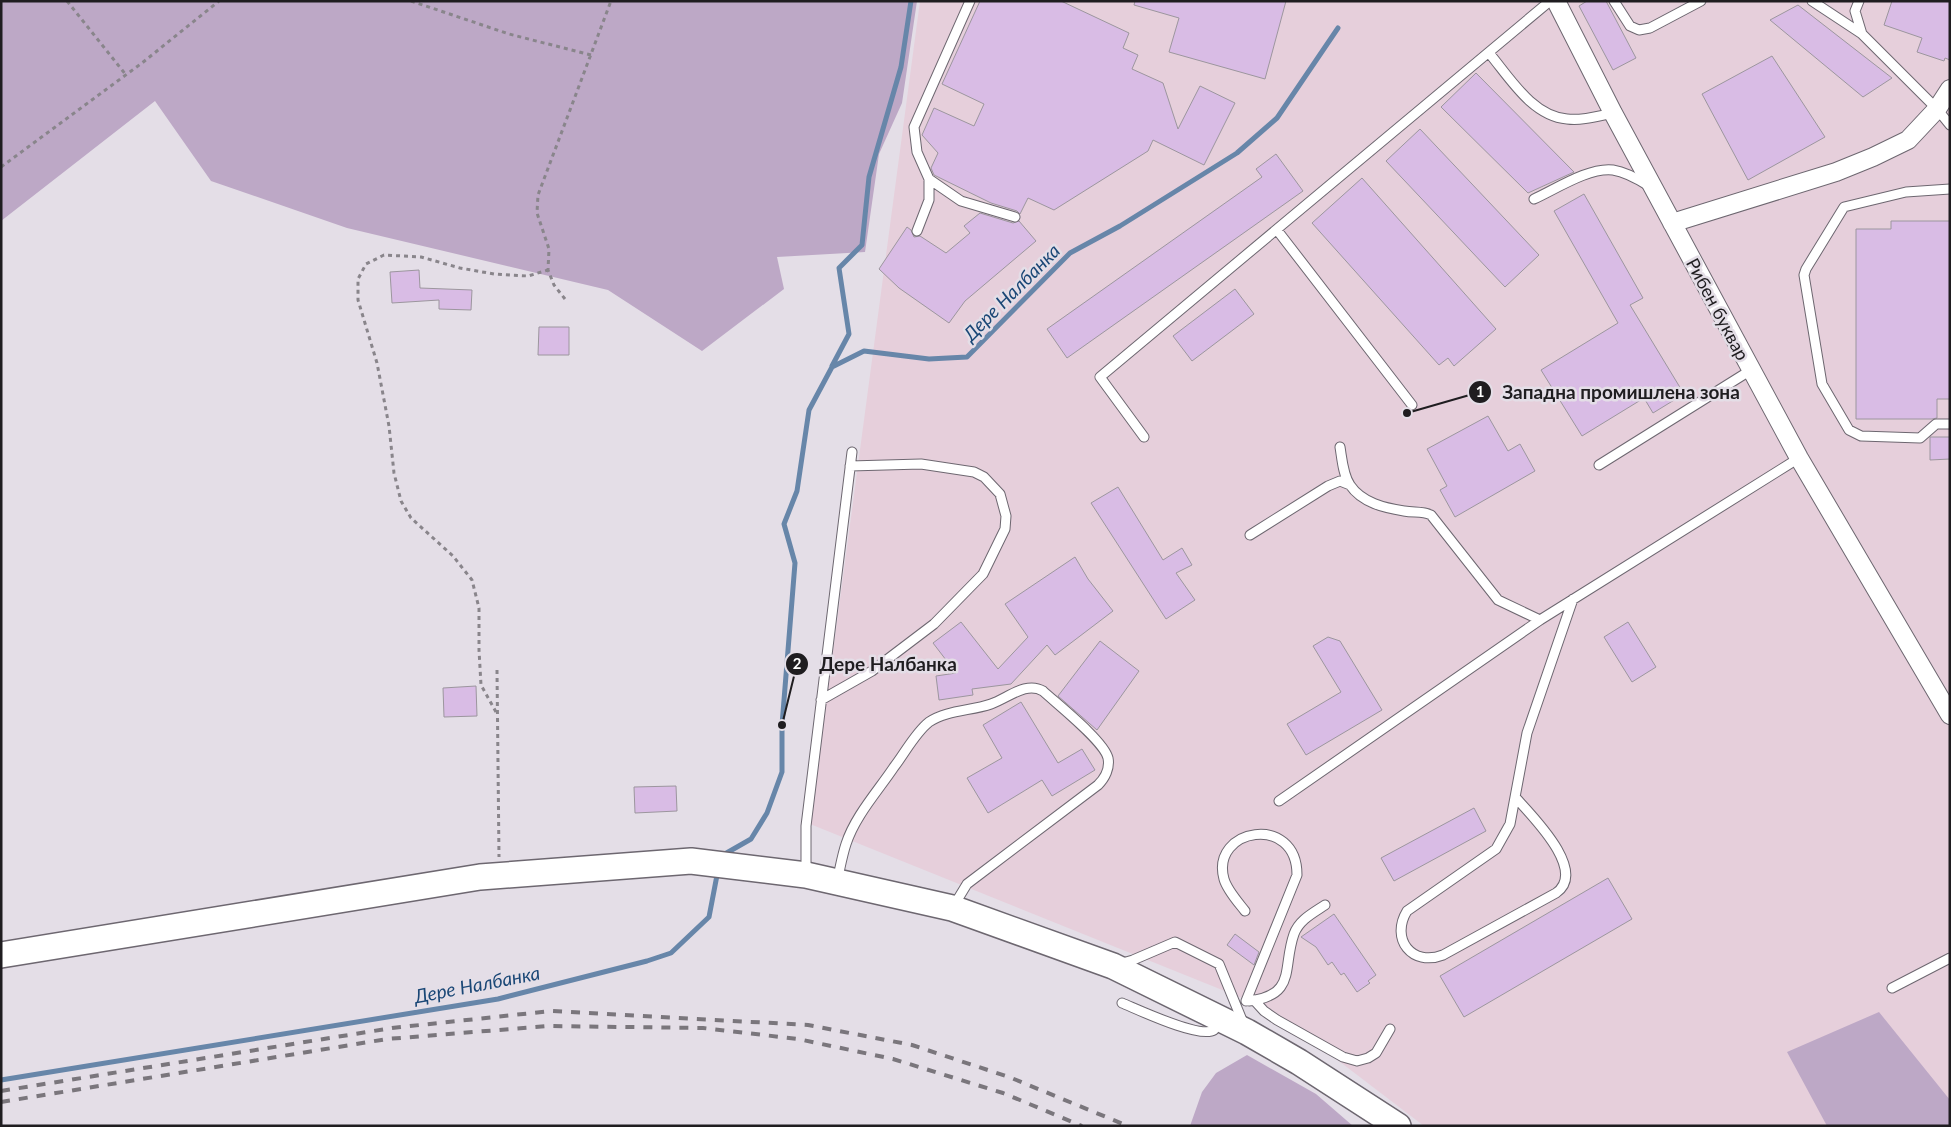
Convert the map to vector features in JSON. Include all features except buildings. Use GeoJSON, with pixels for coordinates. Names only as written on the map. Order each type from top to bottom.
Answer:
{"type":"FeatureCollection","features":[{"type":"Feature","properties":{"kind":"street","name":"Рибен буквар"},"geometry":{"type":"LineString","coordinates":[[1556,1],[1613,113],[1799,458],[1950,715]]}},
{"type":"Feature","properties":{"kind":"street"},"geometry":{"type":"LineString","coordinates":[[1672,223],[1836,172],[1873,157],[1908,140],[1937,109],[1950,89]]}},
{"type":"Feature","properties":{"kind":"street"},"geometry":{"type":"LineString","coordinates":[[1,955],[470,879],[691,861],[720,864],[806,875],[952,908],[1113,966],[1227,1011],[1246,1032],[1299,1062],[1398,1126]]}},
{"type":"Feature","properties":{"kind":"street"},"geometry":{"type":"LineString","coordinates":[[1345,1092],[1378,1126]]}},
{"type":"Feature","properties":{"kind":"lane"},"geometry":{"type":"LineString","coordinates":[[917,231],[929,200],[929,179],[917,152],[914,127],[970,1]]}},
{"type":"Feature","properties":{"kind":"lane"},"geometry":{"type":"LineString","coordinates":[[1144,437],[1100,378],[1550,1]]}},
{"type":"Feature","properties":{"kind":"lane"},"geometry":{"type":"LineString","coordinates":[[1614,1],[1630,26],[1640,30],[1650,28],[1702,1]]}},
{"type":"Feature","properties":{"kind":"lane"},"geometry":{"type":"LineString","coordinates":[[1812,1],[1862,34],[1937,109],[1950,125]]}},
{"type":"Feature","properties":{"kind":"lane"},"geometry":{"type":"LineString","coordinates":[[1860,1],[1855,11],[1862,34]]}},
{"type":"Feature","properties":{"kind":"lane"},"geometry":{"type":"LineString","coordinates":[[1489,53],[1533,104],[1549,115],[1566,120],[1580,120],[1613,113]]}},
{"type":"Feature","properties":{"kind":"lane"},"geometry":{"type":"LineString","coordinates":[[1534,199],[1594,171],[1614,170],[1631,176],[1654,189]]}},
{"type":"Feature","properties":{"kind":"lane"},"geometry":{"type":"LineString","coordinates":[[929,179],[961,201],[1014,217]]}},
{"type":"Feature","properties":{"kind":"lane"},"geometry":{"type":"LineString","coordinates":[[1950,189],[1906,192],[1844,207],[1806,269],[1804,276],[1822,384],[1849,430],[1862,436],[1920,438],[1936,424],[1950,424]]}},
{"type":"Feature","properties":{"kind":"lane"},"geometry":{"type":"LineString","coordinates":[[1277,230],[1412,405]]}},
{"type":"Feature","properties":{"kind":"lane"},"geometry":{"type":"LineString","coordinates":[[1598,465],[1751,370]]}},
{"type":"Feature","properties":{"kind":"lane"},"geometry":{"type":"LineString","coordinates":[[1340,447],[1344,469],[1350,485]]}},
{"type":"Feature","properties":{"kind":"lane"},"geometry":{"type":"LineString","coordinates":[[806,875],[806,826],[852,452]]}},
{"type":"Feature","properties":{"kind":"lane"},"geometry":{"type":"LineString","coordinates":[[1279,801],[1540,620],[1799,458]]}},
{"type":"Feature","properties":{"kind":"lane"},"geometry":{"type":"LineString","coordinates":[[821,700],[872,671],[934,624],[983,574],[1005,529],[1006,516],[1000,494],[984,477],[974,472],[920,464],[850,466]]}},
{"type":"Feature","properties":{"kind":"lane"},"geometry":{"type":"LineString","coordinates":[[1250,535],[1328,486],[1340,481],[1350,485],[1366,500],[1383,507],[1409,512],[1424,512],[1431,515],[1498,600],[1540,620]]}},
{"type":"Feature","properties":{"kind":"lane"},"geometry":{"type":"LineString","coordinates":[[1516,798],[1549,834],[1565,867],[1566,879],[1564,885],[1556,893],[1443,955],[1427,959],[1411,953],[1405,947],[1401,938],[1400,928],[1402,919],[1407,911],[1496,849],[1510,824],[1526,733],[1573,599]]}},
{"type":"Feature","properties":{"kind":"lane"},"geometry":{"type":"LineString","coordinates":[[836,882],[846,843],[856,822],[916,736],[929,722],[944,715],[970,711],[992,704],[1030,687],[1037,687],[1100,744],[1108,757],[1107,773],[1098,785],[967,884],[952,908]]}},
{"type":"Feature","properties":{"kind":"lane"},"geometry":{"type":"LineString","coordinates":[[1245,911],[1224,882],[1223,866],[1228,852],[1234,844],[1253,834],[1266,834],[1278,838],[1288,846],[1294,855],[1297,875],[1250,1001]]}},
{"type":"Feature","properties":{"kind":"lane"},"geometry":{"type":"LineString","coordinates":[[1122,1003],[1186,1028],[1206,1033],[1214,1030],[1227,1011],[1277,992],[1283,985],[1294,932],[1304,919],[1325,905]]}},
{"type":"Feature","properties":{"kind":"lane"},"geometry":{"type":"LineString","coordinates":[[1113,966],[1133,960],[1175,942],[1218,964],[1227,1011]]}},
{"type":"Feature","properties":{"kind":"lane"},"geometry":{"type":"LineString","coordinates":[[1892,988],[1950,958]]}},
{"type":"Feature","properties":{"kind":"lane"},"geometry":{"type":"LineString","coordinates":[[1250,1001],[1277,1020],[1343,1057],[1357,1061],[1368,1058],[1376,1052],[1390,1029]]}},
{"type":"Feature","properties":{"kind":"path"},"geometry":{"type":"LineString","coordinates":[[67,1],[126,75]]}},
{"type":"Feature","properties":{"kind":"path"},"geometry":{"type":"LineString","coordinates":[[1,167],[126,75],[219,1]]}},
{"type":"Feature","properties":{"kind":"path"},"geometry":{"type":"LineString","coordinates":[[411,1],[509,34],[591,55]]}},
{"type":"Feature","properties":{"kind":"path"},"geometry":{"type":"LineString","coordinates":[[565,299],[554,285],[548,270],[549,248],[537,214],[538,196],[611,1]]}},
{"type":"Feature","properties":{"kind":"path"},"geometry":{"type":"LineString","coordinates":[[496,712],[481,685],[478,650],[479,608],[472,580],[453,556],[411,518],[401,501],[394,473],[389,426],[377,363],[358,300],[358,279],[366,264],[384,256],[421,257],[460,268],[494,274],[528,276],[548,270]]}},
{"type":"Feature","properties":{"kind":"path"},"geometry":{"type":"LineString","coordinates":[[497,670],[499,876]]}},
{"type":"Feature","properties":{"kind":"shaded area"},"geometry":{"type":"Polygon","coordinates":[[[1,1],[917,1],[902,103],[879,154],[865,252],[777,257],[784,289],[702,351],[608,290],[347,228],[211,181],[155,101],[1,221],[1,1]]]}},
{"type":"Feature","properties":{"kind":"shaded area"},"geometry":{"type":"Polygon","coordinates":[[[920,1],[1950,1],[1950,1126],[1424,1126],[1272,1010],[810,824],[920,1]]]}},
{"type":"Feature","properties":{"kind":"shaded area"},"geometry":{"type":"Polygon","coordinates":[[[1879,1012],[1950,1100],[1950,1126],[1827,1126],[1787,1052],[1879,1012]]]}},
{"type":"Feature","properties":{"kind":"shaded area"},"geometry":{"type":"Polygon","coordinates":[[[1247,1055],[1316,1094],[1353,1126],[1190,1126],[1202,1092],[1216,1073],[1247,1055]]]}},
{"type":"Feature","properties":{"kind":"waterway"},"geometry":{"type":"LineString","coordinates":[[832,366],[849,334],[839,268],[862,245],[869,177],[901,67],[911,1]]}},
{"type":"Feature","properties":{"kind":"waterway","name":"Дере Налбанка"},"geometry":{"type":"LineString","coordinates":[[723,855],[751,839],[767,813],[782,772],[782,725],[795,563],[784,524],[797,491],[809,410],[832,367],[864,351],[929,359],[967,357],[1070,253],[1120,226],[1237,153],[1277,118],[1338,28]]}},
{"type":"Feature","properties":{"kind":"waterway","name":"Дере Налбанка"},"geometry":{"type":"LineString","coordinates":[[1,1080],[498,999],[647,961],[671,953],[709,917],[718,870]]}},
{"type":"Feature","properties":{"kind":"railway"},"geometry":{"type":"LineString","coordinates":[[1,1091],[392,1028],[551,1011],[808,1025],[912,1045],[1009,1077],[1128,1126]]}},
{"type":"Feature","properties":{"kind":"railway"},"geometry":{"type":"LineString","coordinates":[[1,1102],[387,1039],[548,1026],[703,1028],[798,1039],[893,1059],[1003,1093],[1082,1126]]}},
{"type":"Feature","properties":{"kind":"place","name":"Западна промишлена зона"},"geometry":{"type":"Point","coordinates":[1407,413]}},
{"type":"Feature","properties":{"kind":"place","name":"Дере Налбанка"},"geometry":{"type":"Point","coordinates":[782,725]}}]}
